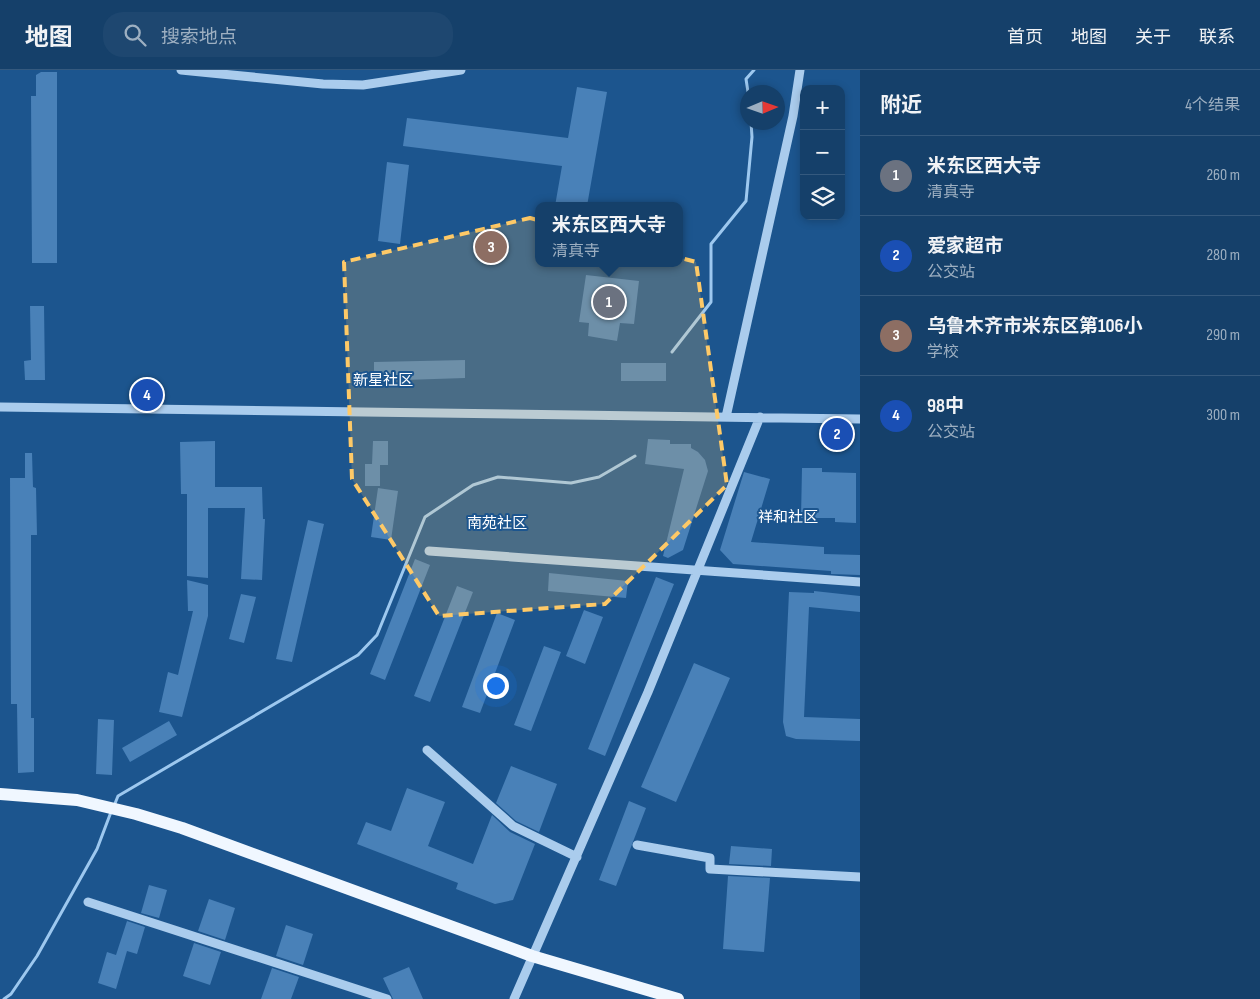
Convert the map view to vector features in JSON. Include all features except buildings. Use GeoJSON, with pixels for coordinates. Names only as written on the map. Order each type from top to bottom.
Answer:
{"type":"FeatureCollection","features":[{"type":"Feature","properties":{"kind":"main road"},"geometry":{"type":"LineString","coordinates":[[0,794],[77,800],[136,814],[182,828],[532,956],[678,999]]}},
{"type":"Feature","properties":{"kind":"street"},"geometry":{"type":"LineString","coordinates":[[181,70],[323,84],[363,85],[461,70]]}},
{"type":"Feature","properties":{"kind":"street"},"geometry":{"type":"LineString","coordinates":[[726,417],[793,116],[800,70]]}},
{"type":"Feature","properties":{"kind":"street"},"geometry":{"type":"LineString","coordinates":[[0,407],[860,419]]}},
{"type":"Feature","properties":{"kind":"street"},"geometry":{"type":"LineString","coordinates":[[514,999],[648,692],[760,417]]}},
{"type":"Feature","properties":{"kind":"street"},"geometry":{"type":"LineString","coordinates":[[429,551],[860,582]]}},
{"type":"Feature","properties":{"kind":"street"},"geometry":{"type":"LineString","coordinates":[[427,750],[513,826],[577,857]]}},
{"type":"Feature","properties":{"kind":"street"},"geometry":{"type":"LineString","coordinates":[[638,845],[710,858],[710,868],[860,877]]}},
{"type":"Feature","properties":{"kind":"street"},"geometry":{"type":"LineString","coordinates":[[88,902],[387,999]]}},
{"type":"Feature","properties":{"kind":"highlighted area"},"geometry":{"type":"Polygon","coordinates":[[[530,218],[696,262],[727,485],[605,604],[439,616],[352,479],[344,262],[530,218]]]}},
{"type":"Feature","properties":{"kind":"waterway"},"geometry":{"type":"LineString","coordinates":[[747,85],[746,79],[754,70]]}},
{"type":"Feature","properties":{"kind":"waterway"},"geometry":{"type":"LineString","coordinates":[[672,352],[711,302],[711,244],[746,201],[752,130]]}},
{"type":"Feature","properties":{"kind":"waterway"},"geometry":{"type":"LineString","coordinates":[[114,806],[118,796],[358,655],[377,635],[425,517],[473,485],[498,477],[571,483],[599,477],[635,456]]}},
{"type":"Feature","properties":{"kind":"waterway"},"geometry":{"type":"LineString","coordinates":[[4,999],[11,994],[37,956],[97,849],[111,812]]}},
{"type":"Feature","properties":{"kind":"place","name":"乌鲁木齐市米东区第106小"},"geometry":{"type":"Point","coordinates":[491,247]}},
{"type":"Feature","properties":{"kind":"place","name":"米东区西大寺"},"geometry":{"type":"Point","coordinates":[609,302]}},
{"type":"Feature","properties":{"kind":"place","name":"98中"},"geometry":{"type":"Point","coordinates":[147,395]}},
{"type":"Feature","properties":{"kind":"place","name":"爱家超市"},"geometry":{"type":"Point","coordinates":[837,434]}},
{"type":"Feature","properties":{"kind":"district","name":"新星社区"},"geometry":{"type":"Point","coordinates":[383,380]}},
{"type":"Feature","properties":{"kind":"district","name":"祥和社区"},"geometry":{"type":"Point","coordinates":[788,517]}},
{"type":"Feature","properties":{"kind":"district","name":"南苑社区"},"geometry":{"type":"Point","coordinates":[497,523]}}]}
